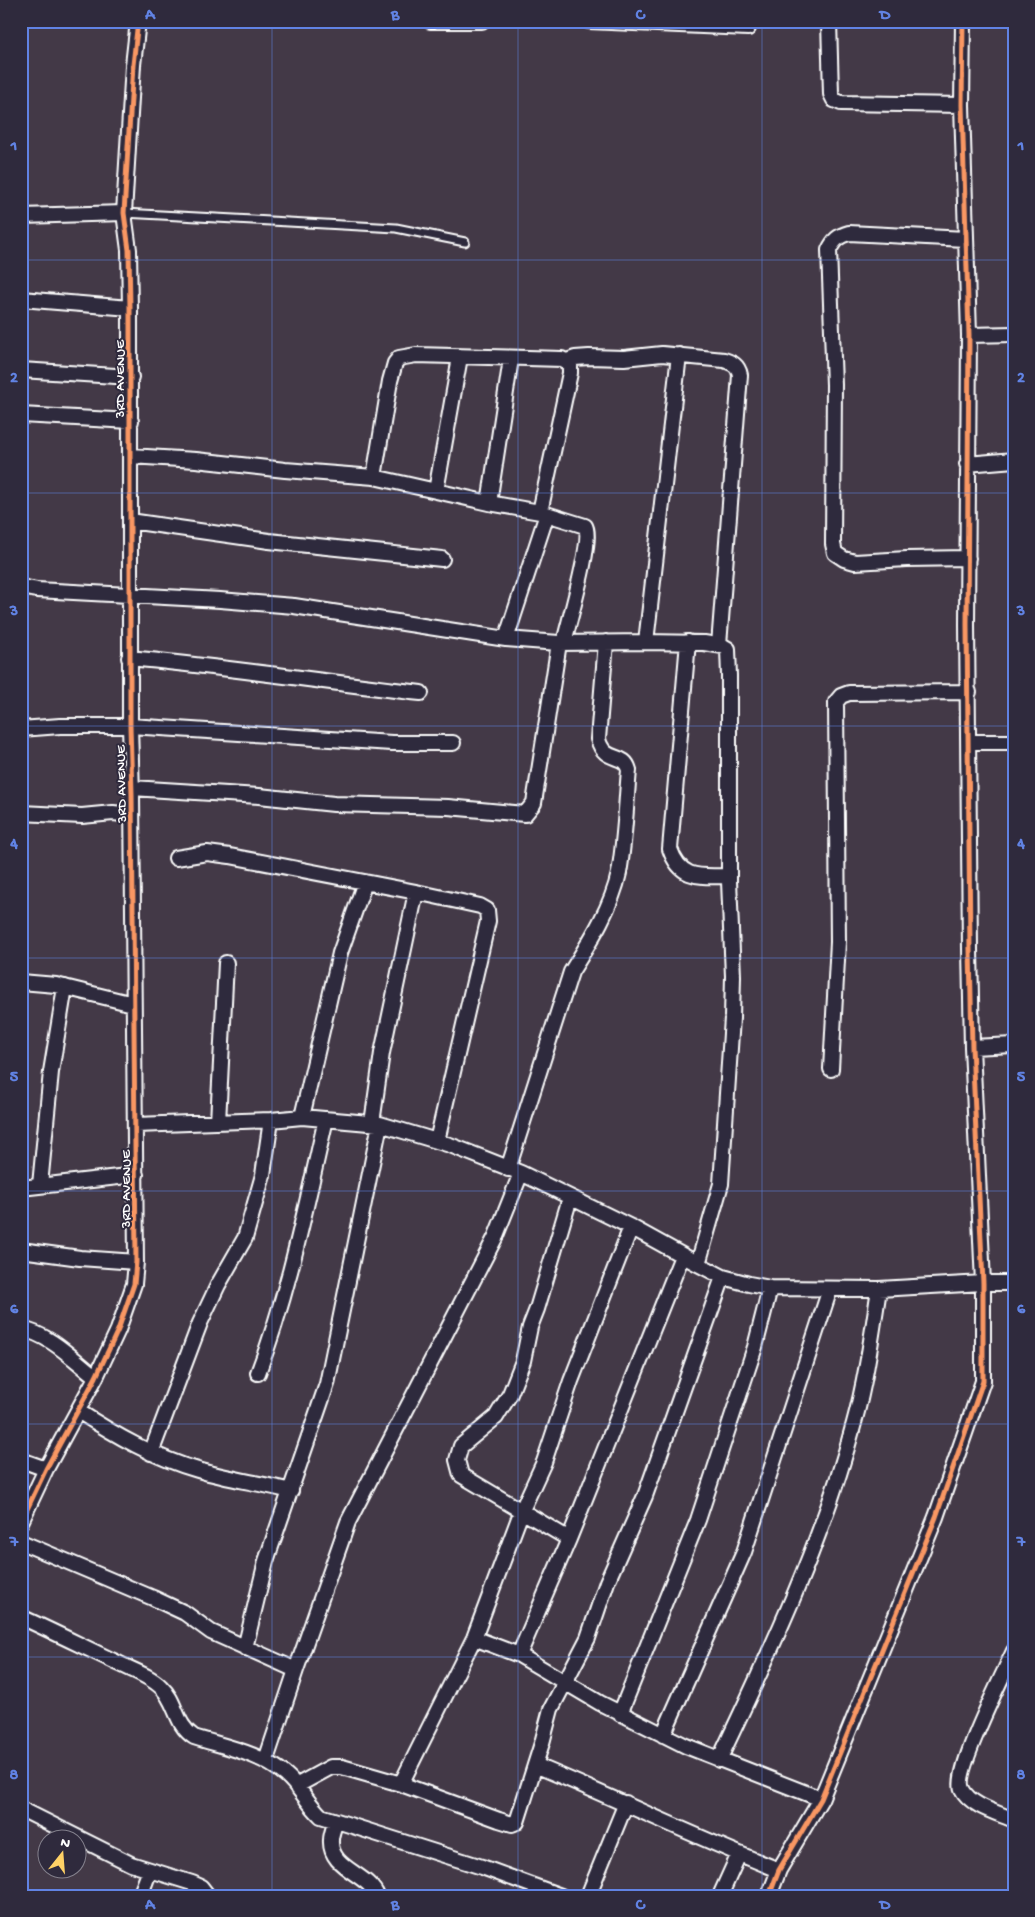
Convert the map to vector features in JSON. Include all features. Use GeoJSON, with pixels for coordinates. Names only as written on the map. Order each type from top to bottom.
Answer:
{"type":"FeatureCollection","features":[{"type":"Feature","properties":{"kind":"street","name":"3RD AVENUE"},"geometry":{"type":"LineString","coordinates":[[21,1522],[46,1469],[96,1377],[118,1330],[134,1284],[136,1262],[136,1126],[129,658],[131,377],[129,250],[124,213],[133,65],[138,21]]}},
{"type":"Feature","properties":{"kind":"street"},"geometry":{"type":"LineString","coordinates":[[430,21],[482,21]]}},
{"type":"Feature","properties":{"kind":"street"},"geometry":{"type":"LineString","coordinates":[[588,21],[748,28]]}},
{"type":"Feature","properties":{"kind":"street"},"geometry":{"type":"LineString","coordinates":[[829,21],[830,87],[834,100],[841,103],[860,104],[962,105]]}},
{"type":"Feature","properties":{"kind":"street"},"geometry":{"type":"LineString","coordinates":[[769,1896],[779,1870],[821,1799],[936,1517],[983,1381],[983,1283],[972,1047],[967,625],[968,335],[962,105],[963,21]]}},
{"type":"Feature","properties":{"kind":"street"},"geometry":{"type":"LineString","coordinates":[[21,216],[124,213]]}},
{"type":"Feature","properties":{"kind":"street"},"geometry":{"type":"LineString","coordinates":[[965,239],[849,233],[840,235],[833,242],[829,250],[834,385],[833,544],[835,552],[844,559],[855,562],[968,558]]}},
{"type":"Feature","properties":{"kind":"street"},"geometry":{"type":"LineString","coordinates":[[21,299],[130,308]]}},
{"type":"Feature","properties":{"kind":"street"},"geometry":{"type":"LineString","coordinates":[[968,335],[1014,334]]}},
{"type":"Feature","properties":{"kind":"street"},"geometry":{"type":"LineString","coordinates":[[374,477],[390,381],[395,363],[399,358],[416,355],[562,359],[567,361],[575,358],[624,358],[662,354],[732,363],[739,369],[740,376],[719,645]]}},
{"type":"Feature","properties":{"kind":"street"},"geometry":{"type":"LineString","coordinates":[[646,642],[679,356]]}},
{"type":"Feature","properties":{"kind":"street"},"geometry":{"type":"LineString","coordinates":[[436,491],[460,357]]}},
{"type":"Feature","properties":{"kind":"street"},"geometry":{"type":"LineString","coordinates":[[490,503],[511,359]]}},
{"type":"Feature","properties":{"kind":"street"},"geometry":{"type":"LineString","coordinates":[[506,640],[544,513],[566,395],[570,365],[567,361]]}},
{"type":"Feature","properties":{"kind":"street"},"geometry":{"type":"LineString","coordinates":[[21,370],[131,377]]}},
{"type":"Feature","properties":{"kind":"street"},"geometry":{"type":"LineString","coordinates":[[21,415],[131,421]]}},
{"type":"Feature","properties":{"kind":"street"},"geometry":{"type":"LineString","coordinates":[[130,456],[196,460],[374,477],[544,513],[576,522],[585,526],[588,530],[586,550],[561,643],[534,803],[525,814],[448,807],[334,804],[259,796],[132,788]]}},
{"type":"Feature","properties":{"kind":"street"},"geometry":{"type":"LineString","coordinates":[[967,464],[1014,460]]}},
{"type":"Feature","properties":{"kind":"street"},"geometry":{"type":"LineString","coordinates":[[130,521],[269,541],[442,559]]}},
{"type":"Feature","properties":{"kind":"street"},"geometry":{"type":"LineString","coordinates":[[21,586],[37,590],[294,606],[506,640],[561,643],[688,642],[719,645],[726,648],[728,651],[732,1018],[721,1184],[698,1264]]}},
{"type":"Feature","properties":{"kind":"street"},"geometry":{"type":"LineString","coordinates":[[266,1760],[348,1522],[495,1238],[571,972],[586,949],[606,910],[619,874],[629,770],[627,764],[623,761],[608,756],[601,749],[598,739],[606,642]]}},
{"type":"Feature","properties":{"kind":"street"},"geometry":{"type":"LineString","coordinates":[[688,642],[670,849],[674,860],[687,874],[729,876]]}},
{"type":"Feature","properties":{"kind":"street"},"geometry":{"type":"LineString","coordinates":[[129,658],[221,667],[421,693]]}},
{"type":"Feature","properties":{"kind":"street"},"geometry":{"type":"LineString","coordinates":[[831,1069],[838,942],[836,702],[841,696],[849,693],[969,692]]}},
{"type":"Feature","properties":{"kind":"street"},"geometry":{"type":"LineString","coordinates":[[21,729],[60,726],[130,726],[392,743],[452,743]]}},
{"type":"Feature","properties":{"kind":"street"},"geometry":{"type":"LineString","coordinates":[[969,742],[1014,742]]}},
{"type":"Feature","properties":{"kind":"street"},"geometry":{"type":"LineString","coordinates":[[21,813],[82,816],[113,813],[132,815]]}},
{"type":"Feature","properties":{"kind":"street"},"geometry":{"type":"LineString","coordinates":[[176,858],[207,853],[230,856],[416,892],[485,908],[488,912],[487,926],[437,1141]]}},
{"type":"Feature","properties":{"kind":"street"},"geometry":{"type":"LineString","coordinates":[[302,1117],[340,953],[365,882]]}},
{"type":"Feature","properties":{"kind":"street"},"geometry":{"type":"LineString","coordinates":[[245,1648],[266,1561],[327,1384],[376,1124],[382,1053],[416,892]]}},
{"type":"Feature","properties":{"kind":"street"},"geometry":{"type":"LineString","coordinates":[[218,1122],[226,963]]}},
{"type":"Feature","properties":{"kind":"street"},"geometry":{"type":"LineString","coordinates":[[21,982],[65,987],[133,1004]]}},
{"type":"Feature","properties":{"kind":"street"},"geometry":{"type":"LineString","coordinates":[[40,1186],[51,1072],[65,987]]}},
{"type":"Feature","properties":{"kind":"street"},"geometry":{"type":"LineString","coordinates":[[972,1047],[1014,1045]]}},
{"type":"Feature","properties":{"kind":"street"},"geometry":{"type":"LineString","coordinates":[[136,1126],[302,1117],[376,1124],[437,1141],[514,1171],[631,1227],[723,1277],[770,1288],[879,1290],[983,1283],[1014,1283]]}},
{"type":"Feature","properties":{"kind":"street"},"geometry":{"type":"LineString","coordinates":[[258,1373],[274,1332],[303,1220],[326,1119]]}},
{"type":"Feature","properties":{"kind":"street"},"geometry":{"type":"LineString","coordinates":[[151,1453],[200,1323],[218,1285],[245,1238],[263,1175],[271,1120]]}},
{"type":"Feature","properties":{"kind":"street"},"geometry":{"type":"LineString","coordinates":[[21,1188],[136,1175]]}},
{"type":"Feature","properties":{"kind":"street"},"geometry":{"type":"LineString","coordinates":[[569,1539],[461,1475],[457,1460],[461,1446],[496,1417],[510,1394],[523,1361],[530,1327],[570,1198]]}},
{"type":"Feature","properties":{"kind":"street"},"geometry":{"type":"LineString","coordinates":[[401,1784],[474,1638],[522,1510],[544,1462],[571,1381],[631,1227]]}},
{"type":"Feature","properties":{"kind":"street"},"geometry":{"type":"LineString","coordinates":[[21,1250],[80,1258],[136,1262]]}},
{"type":"Feature","properties":{"kind":"street"},"geometry":{"type":"LineString","coordinates":[[519,1655],[569,1539],[682,1256]]}},
{"type":"Feature","properties":{"kind":"street"},"geometry":{"type":"LineString","coordinates":[[296,1786],[331,1767],[342,1767],[401,1784],[514,1824],[520,1816],[551,1709],[588,1638],[607,1582],[646,1496],[723,1277]]}},
{"type":"Feature","properties":{"kind":"street"},"geometry":{"type":"LineString","coordinates":[[620,1714],[698,1520],[755,1347],[770,1288]]}},
{"type":"Feature","properties":{"kind":"street"},"geometry":{"type":"LineString","coordinates":[[664,1735],[744,1552],[830,1289]]}},
{"type":"Feature","properties":{"kind":"street"},"geometry":{"type":"LineString","coordinates":[[719,1760],[753,1687],[824,1518],[854,1423],[871,1344],[879,1290]]}},
{"type":"Feature","properties":{"kind":"street"},"geometry":{"type":"LineString","coordinates":[[21,1329],[31,1330],[46,1338],[96,1377]]}},
{"type":"Feature","properties":{"kind":"street"},"geometry":{"type":"LineString","coordinates":[[78,1411],[151,1453],[197,1470],[291,1491]]}},
{"type":"Feature","properties":{"kind":"street"},"geometry":{"type":"LineString","coordinates":[[21,1460],[46,1469]]}},
{"type":"Feature","properties":{"kind":"street"},"geometry":{"type":"LineString","coordinates":[[21,1542],[177,1609],[211,1632],[296,1670]]}},
{"type":"Feature","properties":{"kind":"street"},"geometry":{"type":"LineString","coordinates":[[21,1617],[141,1674],[160,1686],[172,1700],[185,1731],[194,1737],[266,1760],[287,1775],[312,1808],[321,1816],[482,1867],[561,1896]]}},
{"type":"Feature","properties":{"kind":"street"},"geometry":{"type":"LineString","coordinates":[[474,1638],[519,1655],[620,1714],[664,1735],[719,1760],[821,1799]]}},
{"type":"Feature","properties":{"kind":"street"},"geometry":{"type":"LineString","coordinates":[[1014,1651],[968,1756],[961,1782],[961,1788],[972,1800],[1014,1820]]}},
{"type":"Feature","properties":{"kind":"street"},"geometry":{"type":"LineString","coordinates":[[535,1765],[779,1870]]}},
{"type":"Feature","properties":{"kind":"street"},"geometry":{"type":"LineString","coordinates":[[588,1896],[626,1804]]}},
{"type":"Feature","properties":{"kind":"street"},"geometry":{"type":"LineString","coordinates":[[21,1809],[131,1864],[201,1887],[208,1896]]}},
{"type":"Feature","properties":{"kind":"street"},"geometry":{"type":"LineString","coordinates":[[336,1821],[331,1841],[333,1853],[338,1861],[368,1883],[377,1896]]}},
{"type":"Feature","properties":{"kind":"street"},"geometry":{"type":"LineString","coordinates":[[720,1896],[739,1854]]}},
{"type":"Feature","properties":{"kind":"street"},"geometry":{"type":"LineString","coordinates":[[140,1896],[150,1870]]}},
{"type":"Feature","properties":{"kind":"lane"},"geometry":{"type":"LineString","coordinates":[[124,213],[396,228],[465,242]]}},
{"type":"Feature","properties":{"kind":"cycle path"},"geometry":{"type":"LineString","coordinates":[[21,1522],[46,1469],[96,1377],[118,1330],[134,1284],[136,1262],[130,726],[130,308],[129,250],[124,213],[133,65],[138,21]]}},
{"type":"Feature","properties":{"kind":"cycle path"},"geometry":{"type":"LineString","coordinates":[[769,1896],[779,1870],[821,1799],[936,1517],[983,1381],[983,1283],[972,1047],[970,949],[967,625],[969,335],[962,105],[963,21]]}}]}
